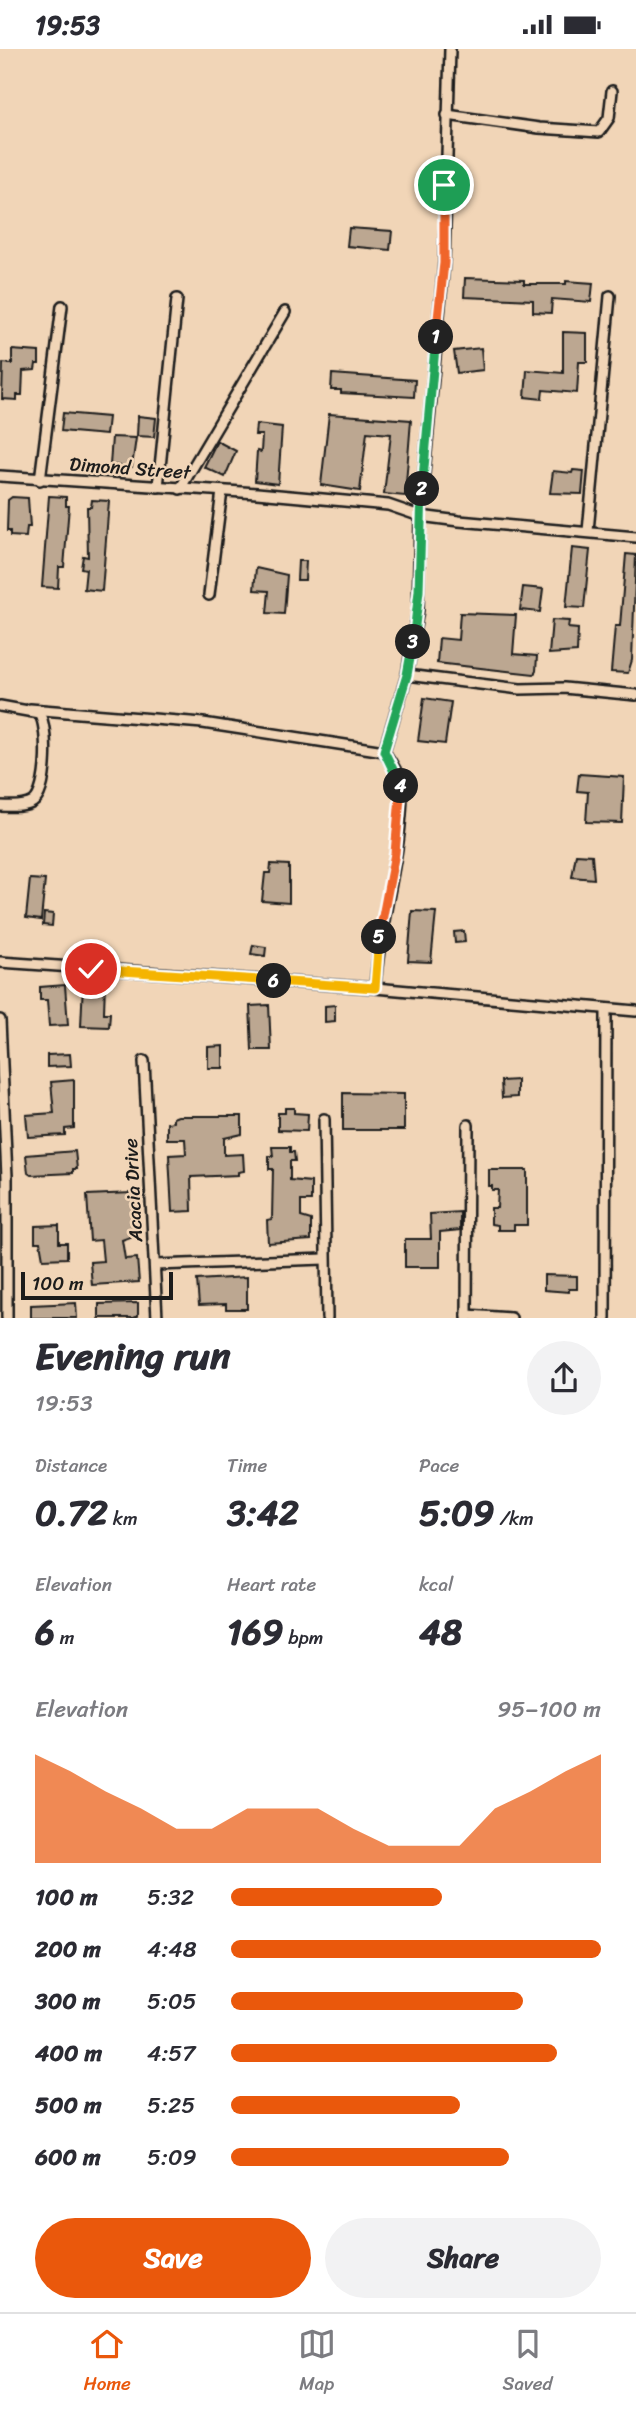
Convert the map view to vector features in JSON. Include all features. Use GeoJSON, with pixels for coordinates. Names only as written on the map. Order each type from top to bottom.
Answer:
{"type":"FeatureCollection","features":[{"type":"Feature","properties":{"kind":"street"},"geometry":{"type":"LineString","coordinates":[[375,988],[378,941],[394,863],[402,790],[384,751],[407,675],[419,601],[420,516],[443,279],[450,49]]}},
{"type":"Feature","properties":{"kind":"street"},"geometry":{"type":"LineString","coordinates":[[447,115],[539,128],[599,132],[609,118],[612,92]]}},
{"type":"Feature","properties":{"kind":"street"},"geometry":{"type":"LineString","coordinates":[[588,531],[610,296]]}},
{"type":"Feature","properties":{"kind":"street"},"geometry":{"type":"LineString","coordinates":[[158,487],[177,299]]}},
{"type":"Feature","properties":{"kind":"street"},"geometry":{"type":"LineString","coordinates":[[40,480],[62,306]]}},
{"type":"Feature","properties":{"kind":"street"},"geometry":{"type":"LineString","coordinates":[[180,489],[285,312]]}},
{"type":"Feature","properties":{"kind":"street","name":"Dimond Street"},"geometry":{"type":"LineString","coordinates":[[0,476],[257,493],[388,505],[420,516]]}},
{"type":"Feature","properties":{"kind":"street"},"geometry":{"type":"LineString","coordinates":[[209,595],[222,491]]}},
{"type":"Feature","properties":{"kind":"street"},"geometry":{"type":"LineString","coordinates":[[420,516],[636,537]]}},
{"type":"Feature","properties":{"kind":"street"},"geometry":{"type":"LineString","coordinates":[[407,675],[520,689],[564,688],[636,695]]}},
{"type":"Feature","properties":{"kind":"street"},"geometry":{"type":"LineString","coordinates":[[0,706],[203,723],[384,751]]}},
{"type":"Feature","properties":{"kind":"street"},"geometry":{"type":"LineString","coordinates":[[0,806],[17,807],[32,803],[42,793],[45,721],[39,713],[30,709]]}},
{"type":"Feature","properties":{"kind":"street"},"geometry":{"type":"LineString","coordinates":[[0,962],[375,988],[606,1010],[636,1010]]}},
{"type":"Feature","properties":{"kind":"street"},"geometry":{"type":"LineString","coordinates":[[605,1318],[606,1010]]}},
{"type":"Feature","properties":{"kind":"street"},"geometry":{"type":"LineString","coordinates":[[0,1020],[7,1177],[7,1318]]}},
{"type":"Feature","properties":{"kind":"street","name":"Acacia Drive"},"geometry":{"type":"LineString","coordinates":[[144,1061],[157,1318]]}},
{"type":"Feature","properties":{"kind":"street"},"geometry":{"type":"LineString","coordinates":[[324,1119],[327,1318]]}},
{"type":"Feature","properties":{"kind":"street"},"geometry":{"type":"LineString","coordinates":[[468,1125],[467,1316],[511,1318]]}},
{"type":"Feature","properties":{"kind":"street"},"geometry":{"type":"LineString","coordinates":[[155,1265],[325,1259]]}},
{"type":"Feature","properties":{"kind":"building"},"geometry":{"type":"Polygon","coordinates":[[[349,228],[392,231],[390,250],[347,246],[349,228]]]}},
{"type":"Feature","properties":{"kind":"building"},"geometry":{"type":"Polygon","coordinates":[[[465,278],[524,280],[524,284],[566,284],[566,281],[593,283],[591,302],[552,299],[551,313],[533,312],[533,300],[464,297],[465,278]]]}},
{"type":"Feature","properties":{"kind":"building"},"geometry":{"type":"Polygon","coordinates":[[[563,332],[587,333],[587,362],[579,362],[577,393],[543,390],[542,399],[525,397],[527,370],[563,373],[563,332]]]}},
{"type":"Feature","properties":{"kind":"building"},"geometry":{"type":"Polygon","coordinates":[[[481,348],[483,370],[457,373],[454,351],[481,348]]]}},
{"type":"Feature","properties":{"kind":"building"},"geometry":{"type":"Polygon","coordinates":[[[12,350],[39,352],[39,364],[36,364],[35,370],[23,371],[22,395],[17,395],[17,400],[2,399],[3,363],[12,364],[12,350]]]}},
{"type":"Feature","properties":{"kind":"building"},"geometry":{"type":"Polygon","coordinates":[[[332,374],[415,380],[414,397],[341,393],[341,390],[331,390],[332,374]]]}},
{"type":"Feature","properties":{"kind":"building"},"geometry":{"type":"Polygon","coordinates":[[[63,413],[108,417],[106,435],[61,431],[63,413]]]}},
{"type":"Feature","properties":{"kind":"building"},"geometry":{"type":"Polygon","coordinates":[[[329,414],[411,420],[405,496],[384,494],[391,434],[367,432],[360,491],[321,485],[329,414]]]}},
{"type":"Feature","properties":{"kind":"building"},"geometry":{"type":"Polygon","coordinates":[[[138,416],[156,418],[154,437],[137,436],[138,416]]]}},
{"type":"Feature","properties":{"kind":"building"},"geometry":{"type":"Polygon","coordinates":[[[256,424],[282,427],[278,484],[255,481],[257,451],[261,452],[262,435],[255,435],[256,424]]]}},
{"type":"Feature","properties":{"kind":"building"},"geometry":{"type":"Polygon","coordinates":[[[112,437],[136,438],[132,467],[110,465],[112,437]]]}},
{"type":"Feature","properties":{"kind":"building"},"geometry":{"type":"Polygon","coordinates":[[[217,441],[236,451],[225,477],[204,467],[217,441]]]}},
{"type":"Feature","properties":{"kind":"building"},"geometry":{"type":"Polygon","coordinates":[[[573,470],[584,471],[582,494],[550,493],[553,471],[572,473],[573,470]]]}},
{"type":"Feature","properties":{"kind":"building"},"geometry":{"type":"Polygon","coordinates":[[[49,496],[66,497],[66,506],[69,506],[64,567],[59,567],[58,588],[42,587],[49,496]]]}},
{"type":"Feature","properties":{"kind":"building"},"geometry":{"type":"Polygon","coordinates":[[[12,497],[28,498],[30,527],[27,527],[26,537],[10,536],[10,531],[7,531],[8,500],[12,497]]]}},
{"type":"Feature","properties":{"kind":"building"},"geometry":{"type":"Polygon","coordinates":[[[92,500],[109,501],[102,591],[84,589],[86,569],[81,568],[83,556],[88,557],[87,507],[91,507],[92,500]]]}},
{"type":"Feature","properties":{"kind":"building"},"geometry":{"type":"Polygon","coordinates":[[[572,548],[590,550],[584,608],[566,607],[572,548]]]}},
{"type":"Feature","properties":{"kind":"building"},"geometry":{"type":"Polygon","coordinates":[[[626,554],[636,555],[632,660],[628,673],[611,672],[615,626],[620,626],[626,554]]]}},
{"type":"Feature","properties":{"kind":"building"},"geometry":{"type":"Polygon","coordinates":[[[298,561],[306,561],[305,580],[297,580],[298,561]]]}},
{"type":"Feature","properties":{"kind":"building"},"geometry":{"type":"Polygon","coordinates":[[[256,568],[287,575],[284,614],[267,613],[269,591],[254,590],[256,568]]]}},
{"type":"Feature","properties":{"kind":"building"},"geometry":{"type":"Polygon","coordinates":[[[523,587],[543,589],[540,612],[520,610],[523,587]]]}},
{"type":"Feature","properties":{"kind":"building"},"geometry":{"type":"Polygon","coordinates":[[[460,613],[516,615],[513,654],[537,656],[534,674],[437,663],[439,638],[458,640],[460,613]]]}},
{"type":"Feature","properties":{"kind":"building"},"geometry":{"type":"Polygon","coordinates":[[[552,620],[569,621],[568,628],[578,629],[577,652],[549,654],[552,620]]]}},
{"type":"Feature","properties":{"kind":"building"},"geometry":{"type":"Polygon","coordinates":[[[424,698],[451,702],[445,744],[418,741],[424,698]]]}},
{"type":"Feature","properties":{"kind":"building"},"geometry":{"type":"Polygon","coordinates":[[[579,774],[624,777],[622,823],[586,822],[588,792],[577,791],[579,774]]]}},
{"type":"Feature","properties":{"kind":"building"},"geometry":{"type":"Polygon","coordinates":[[[576,854],[592,855],[594,879],[572,877],[576,854]]]}},
{"type":"Feature","properties":{"kind":"building"},"geometry":{"type":"Polygon","coordinates":[[[271,864],[289,865],[289,903],[262,901],[265,873],[270,873],[271,864]]]}},
{"type":"Feature","properties":{"kind":"building"},"geometry":{"type":"Polygon","coordinates":[[[30,879],[45,880],[41,920],[26,918],[30,879]]]}},
{"type":"Feature","properties":{"kind":"building"},"geometry":{"type":"Polygon","coordinates":[[[412,911],[436,912],[431,962],[408,961],[412,911]]]}},
{"type":"Feature","properties":{"kind":"building"},"geometry":{"type":"Polygon","coordinates":[[[44,913],[53,914],[52,926],[43,925],[44,913]]]}},
{"type":"Feature","properties":{"kind":"building"},"geometry":{"type":"Polygon","coordinates":[[[464,931],[465,942],[455,943],[454,932],[464,931]]]}},
{"type":"Feature","properties":{"kind":"building"},"geometry":{"type":"Polygon","coordinates":[[[253,945],[266,947],[265,956],[251,954],[253,945]]]}},
{"type":"Feature","properties":{"kind":"building"},"geometry":{"type":"Polygon","coordinates":[[[83,983],[105,983],[104,1013],[110,1013],[109,1027],[81,1026],[83,983]]]}},
{"type":"Feature","properties":{"kind":"building"},"geometry":{"type":"Polygon","coordinates":[[[65,985],[68,1025],[49,1026],[47,1000],[40,1000],[40,987],[65,985]]]}},
{"type":"Feature","properties":{"kind":"building"},"geometry":{"type":"Polygon","coordinates":[[[269,1005],[271,1050],[252,1050],[250,1006],[269,1005]]]}},
{"type":"Feature","properties":{"kind":"building"},"geometry":{"type":"Polygon","coordinates":[[[335,1005],[335,1021],[325,1022],[325,1006],[335,1005]]]}},
{"type":"Feature","properties":{"kind":"building"},"geometry":{"type":"Polygon","coordinates":[[[223,1046],[223,1068],[208,1068],[208,1047],[223,1046]]]}},
{"type":"Feature","properties":{"kind":"building"},"geometry":{"type":"Polygon","coordinates":[[[70,1054],[71,1066],[47,1067],[47,1055],[70,1054]]]}},
{"type":"Feature","properties":{"kind":"building"},"geometry":{"type":"Polygon","coordinates":[[[74,1080],[74,1128],[65,1129],[65,1135],[28,1137],[26,1115],[54,1113],[51,1082],[74,1080]]]}},
{"type":"Feature","properties":{"kind":"building"},"geometry":{"type":"Polygon","coordinates":[[[517,1080],[517,1097],[502,1098],[501,1081],[517,1080]]]}},
{"type":"Feature","properties":{"kind":"building"},"geometry":{"type":"Polygon","coordinates":[[[343,1093],[404,1094],[404,1130],[343,1130],[343,1093]]]}},
{"type":"Feature","properties":{"kind":"building"},"geometry":{"type":"Polygon","coordinates":[[[285,1108],[294,1108],[294,1113],[308,1114],[307,1131],[278,1130],[278,1113],[285,1113],[285,1108]]]}},
{"type":"Feature","properties":{"kind":"building"},"geometry":{"type":"Polygon","coordinates":[[[242,1116],[242,1134],[224,1138],[224,1155],[243,1154],[244,1171],[238,1172],[238,1175],[191,1177],[192,1211],[172,1212],[169,1155],[186,1154],[185,1139],[167,1139],[167,1123],[173,1122],[173,1118],[242,1116]]]}},
{"type":"Feature","properties":{"kind":"building"},"geometry":{"type":"Polygon","coordinates":[[[272,1147],[290,1147],[290,1152],[294,1152],[295,1161],[290,1161],[290,1180],[311,1182],[311,1201],[301,1201],[301,1217],[311,1220],[311,1240],[268,1243],[267,1220],[272,1219],[273,1169],[269,1169],[269,1156],[273,1156],[272,1147]]]}},
{"type":"Feature","properties":{"kind":"building"},"geometry":{"type":"Polygon","coordinates":[[[75,1151],[77,1169],[73,1169],[73,1173],[28,1173],[26,1155],[75,1151]]]}},
{"type":"Feature","properties":{"kind":"building"},"geometry":{"type":"Polygon","coordinates":[[[489,1170],[527,1170],[527,1225],[514,1225],[514,1230],[498,1230],[498,1225],[491,1224],[491,1208],[497,1208],[498,1190],[492,1190],[492,1186],[489,1186],[489,1170]]]}},
{"type":"Feature","properties":{"kind":"building"},"geometry":{"type":"Polygon","coordinates":[[[132,1193],[133,1236],[122,1240],[125,1259],[137,1258],[139,1282],[92,1285],[90,1262],[103,1261],[101,1240],[90,1241],[87,1195],[132,1193]]]}},
{"type":"Feature","properties":{"kind":"building"},"geometry":{"type":"Polygon","coordinates":[[[460,1212],[460,1230],[440,1232],[440,1267],[405,1267],[405,1239],[431,1239],[430,1214],[460,1212]]]}},
{"type":"Feature","properties":{"kind":"building"},"geometry":{"type":"Polygon","coordinates":[[[59,1225],[59,1243],[67,1243],[67,1258],[43,1259],[40,1242],[35,1242],[35,1226],[59,1225]]]}},
{"type":"Feature","properties":{"kind":"building"},"geometry":{"type":"Polygon","coordinates":[[[544,1275],[577,1276],[577,1289],[569,1289],[569,1292],[544,1290],[544,1275]]]}},
{"type":"Feature","properties":{"kind":"building"},"geometry":{"type":"Polygon","coordinates":[[[247,1277],[247,1309],[226,1309],[226,1304],[199,1305],[197,1280],[247,1277]]]}},
{"type":"Feature","properties":{"kind":"building"},"geometry":{"type":"Polygon","coordinates":[[[76,1303],[77,1318],[31,1318],[31,1305],[76,1303]]]}},
{"type":"Feature","properties":{"kind":"building"},"geometry":{"type":"Polygon","coordinates":[[[138,1303],[138,1316],[134,1318],[99,1318],[99,1304],[138,1303]]]}},
{"type":"Feature","properties":{"kind":"route"},"geometry":{"type":"LineString","coordinates":[[91,969],[375,988],[378,941],[392,873],[402,790],[384,751],[407,675],[418,610],[420,516],[444,263],[444,185]]}}]}
